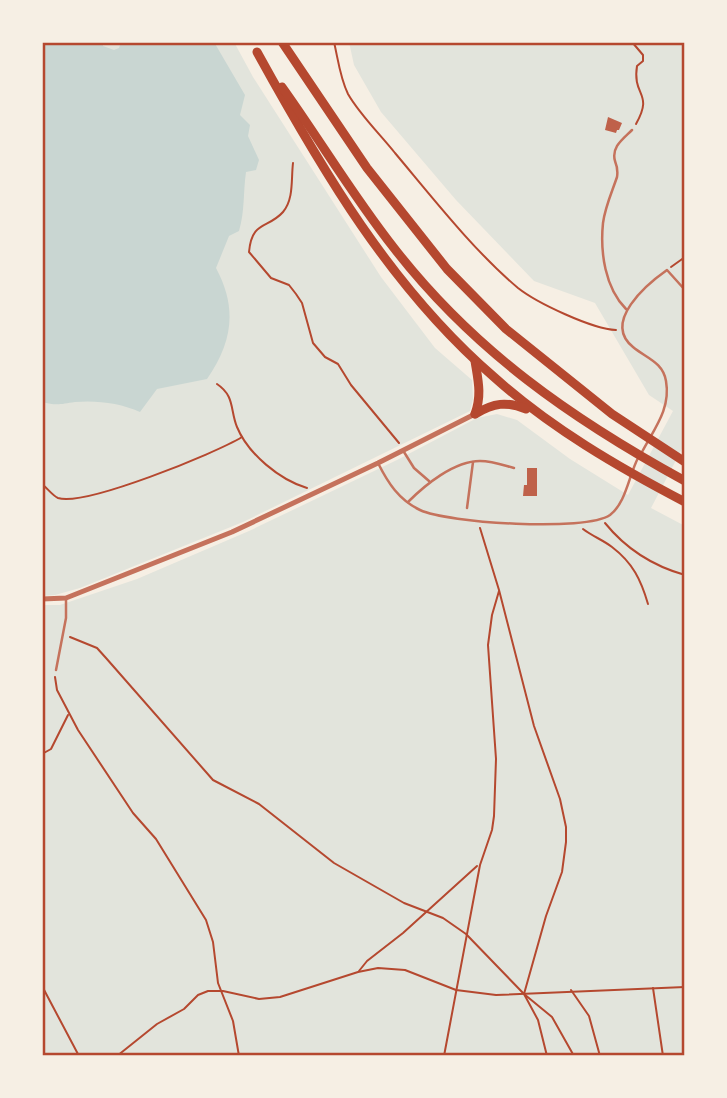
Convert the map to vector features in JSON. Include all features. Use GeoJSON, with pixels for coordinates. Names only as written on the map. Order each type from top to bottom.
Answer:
{"type":"FeatureCollection","features":[{"type":"Feature","properties":{"kind":"highway"},"geometry":{"type":"LineString","coordinates":[[251,42],[296,123],[365,231],[409,290],[474,360],[541,414],[619,466],[685,502]]}},
{"type":"Feature","properties":{"kind":"highway"},"geometry":{"type":"LineString","coordinates":[[282,42],[367,168],[447,269],[506,329],[612,414],[685,462]]}},
{"type":"Feature","properties":{"kind":"highway"},"geometry":{"type":"LineString","coordinates":[[257,52],[369,216],[425,285],[457,319],[526,381],[602,435],[685,481]]}},
{"type":"Feature","properties":{"kind":"highway"},"geometry":{"type":"LineString","coordinates":[[474,360],[480,387],[475,414]]}},
{"type":"Feature","properties":{"kind":"highway"},"geometry":{"type":"LineString","coordinates":[[475,414],[488,406],[511,402],[541,414]]}},
{"type":"Feature","properties":{"kind":"street"},"geometry":{"type":"LineString","coordinates":[[42,599],[66,598],[232,532],[379,463],[475,414]]}},
{"type":"Feature","properties":{"kind":"lane"},"geometry":{"type":"LineString","coordinates":[[626,309],[608,282],[603,249],[603,223],[617,176],[614,156],[616,147],[632,130]]}},
{"type":"Feature","properties":{"kind":"lane"},"geometry":{"type":"LineString","coordinates":[[379,463],[389,485],[407,503],[433,515],[478,521],[577,524],[602,519],[615,509],[666,405],[664,374],[652,359],[631,346],[626,339],[626,309],[641,291],[667,270],[685,290]]}},
{"type":"Feature","properties":{"kind":"lane"},"geometry":{"type":"LineString","coordinates":[[403,450],[414,468],[429,481]]}},
{"type":"Feature","properties":{"kind":"lane"},"geometry":{"type":"LineString","coordinates":[[407,503],[429,481],[473,462],[488,462],[514,468]]}},
{"type":"Feature","properties":{"kind":"lane"},"geometry":{"type":"LineString","coordinates":[[467,508],[473,462]]}},
{"type":"Feature","properties":{"kind":"lane"},"geometry":{"type":"LineString","coordinates":[[57,670],[66,618],[66,598]]}},
{"type":"Feature","properties":{"kind":"path"},"geometry":{"type":"LineString","coordinates":[[334,42],[347,91],[357,106],[443,209],[512,282],[548,306],[609,329],[624,330]]}},
{"type":"Feature","properties":{"kind":"path"},"geometry":{"type":"LineString","coordinates":[[632,42],[643,55],[643,61],[637,66],[635,79],[645,106],[632,130]]}},
{"type":"Feature","properties":{"kind":"path"},"geometry":{"type":"LineString","coordinates":[[293,163],[291,193],[284,211],[259,227],[250,242],[249,252],[271,278],[289,285],[296,294],[305,312],[313,343],[325,358],[338,364],[351,386],[403,450]]}},
{"type":"Feature","properties":{"kind":"path"},"geometry":{"type":"LineString","coordinates":[[667,270],[685,257]]}},
{"type":"Feature","properties":{"kind":"path"},"geometry":{"type":"LineString","coordinates":[[217,384],[231,397],[235,421],[242,438],[279,475],[319,491]]}},
{"type":"Feature","properties":{"kind":"path"},"geometry":{"type":"LineString","coordinates":[[42,484],[58,498],[71,499],[127,485],[180,467],[222,450],[242,438]]}},
{"type":"Feature","properties":{"kind":"path"},"geometry":{"type":"LineString","coordinates":[[602,519],[626,546],[640,556],[685,575]]}},
{"type":"Feature","properties":{"kind":"path"},"geometry":{"type":"LineString","coordinates":[[478,521],[534,726],[560,799],[566,827],[562,872],[546,916],[524,994],[528,1005],[536,1014],[547,1056]]}},
{"type":"Feature","properties":{"kind":"path"},"geometry":{"type":"LineString","coordinates":[[577,524],[611,546],[636,570],[648,604]]}},
{"type":"Feature","properties":{"kind":"path"},"geometry":{"type":"LineString","coordinates":[[444,1056],[480,865],[494,816],[496,759],[488,645],[499,590]]}},
{"type":"Feature","properties":{"kind":"path"},"geometry":{"type":"LineString","coordinates":[[63,635],[97,649],[213,780],[260,804],[334,863],[426,913],[443,918],[466,934],[524,994],[552,1017],[574,1056]]}},
{"type":"Feature","properties":{"kind":"path"},"geometry":{"type":"LineString","coordinates":[[57,670],[57,690],[69,714],[199,906],[214,942],[216,971],[233,1021],[239,1056]]}},
{"type":"Feature","properties":{"kind":"path"},"geometry":{"type":"LineString","coordinates":[[42,754],[51,749],[69,714]]}},
{"type":"Feature","properties":{"kind":"path"},"geometry":{"type":"LineString","coordinates":[[358,972],[367,961],[480,865]]}},
{"type":"Feature","properties":{"kind":"path"},"geometry":{"type":"LineString","coordinates":[[117,1056],[157,1024],[208,991],[223,991],[259,999],[280,997],[358,972],[392,968],[421,975],[456,990],[496,995],[685,987]]}},
{"type":"Feature","properties":{"kind":"path"},"geometry":{"type":"LineString","coordinates":[[42,986],[79,1056]]}},
{"type":"Feature","properties":{"kind":"path"},"geometry":{"type":"LineString","coordinates":[[653,988],[663,1056]]}},
{"type":"Feature","properties":{"kind":"path"},"geometry":{"type":"LineString","coordinates":[[572,990],[589,1016],[600,1056]]}},
{"type":"Feature","properties":{"kind":"shaded area"},"geometry":{"type":"Polygon","coordinates":[[[42,42],[234,42],[253,77],[381,277],[435,348],[472,380],[473,399],[470,411],[243,522],[80,588],[42,596],[42,42]]]}},
{"type":"Feature","properties":{"kind":"shaded area"},"geometry":{"type":"Polygon","coordinates":[[[42,42],[103,42],[103,46],[114,50],[119,48],[121,42],[214,42],[245,95],[240,115],[250,125],[248,136],[259,160],[256,170],[246,172],[239,231],[229,236],[216,268],[227,298],[227,339],[207,379],[157,389],[140,412],[117,404],[100,402],[42,402],[42,42]]]}},
{"type":"Feature","properties":{"kind":"shaded area"},"geometry":{"type":"Polygon","coordinates":[[[349,42],[685,42],[685,443],[651,508],[685,526],[685,1056],[42,1056],[42,605],[60,605],[137,579],[249,531],[397,460],[477,418],[497,414],[517,420],[570,459],[628,495],[673,411],[649,395],[595,303],[534,281],[456,200],[381,112],[354,65],[349,42]]]}},
{"type":"Feature","properties":{"kind":"building"},"geometry":{"type":"Polygon","coordinates":[[[608,117],[622,123],[616,133],[605,130],[608,117]]]}},
{"type":"Feature","properties":{"kind":"building"},"geometry":{"type":"Polygon","coordinates":[[[527,468],[537,468],[537,496],[523,496],[524,485],[527,485],[527,468]]]}}]}
